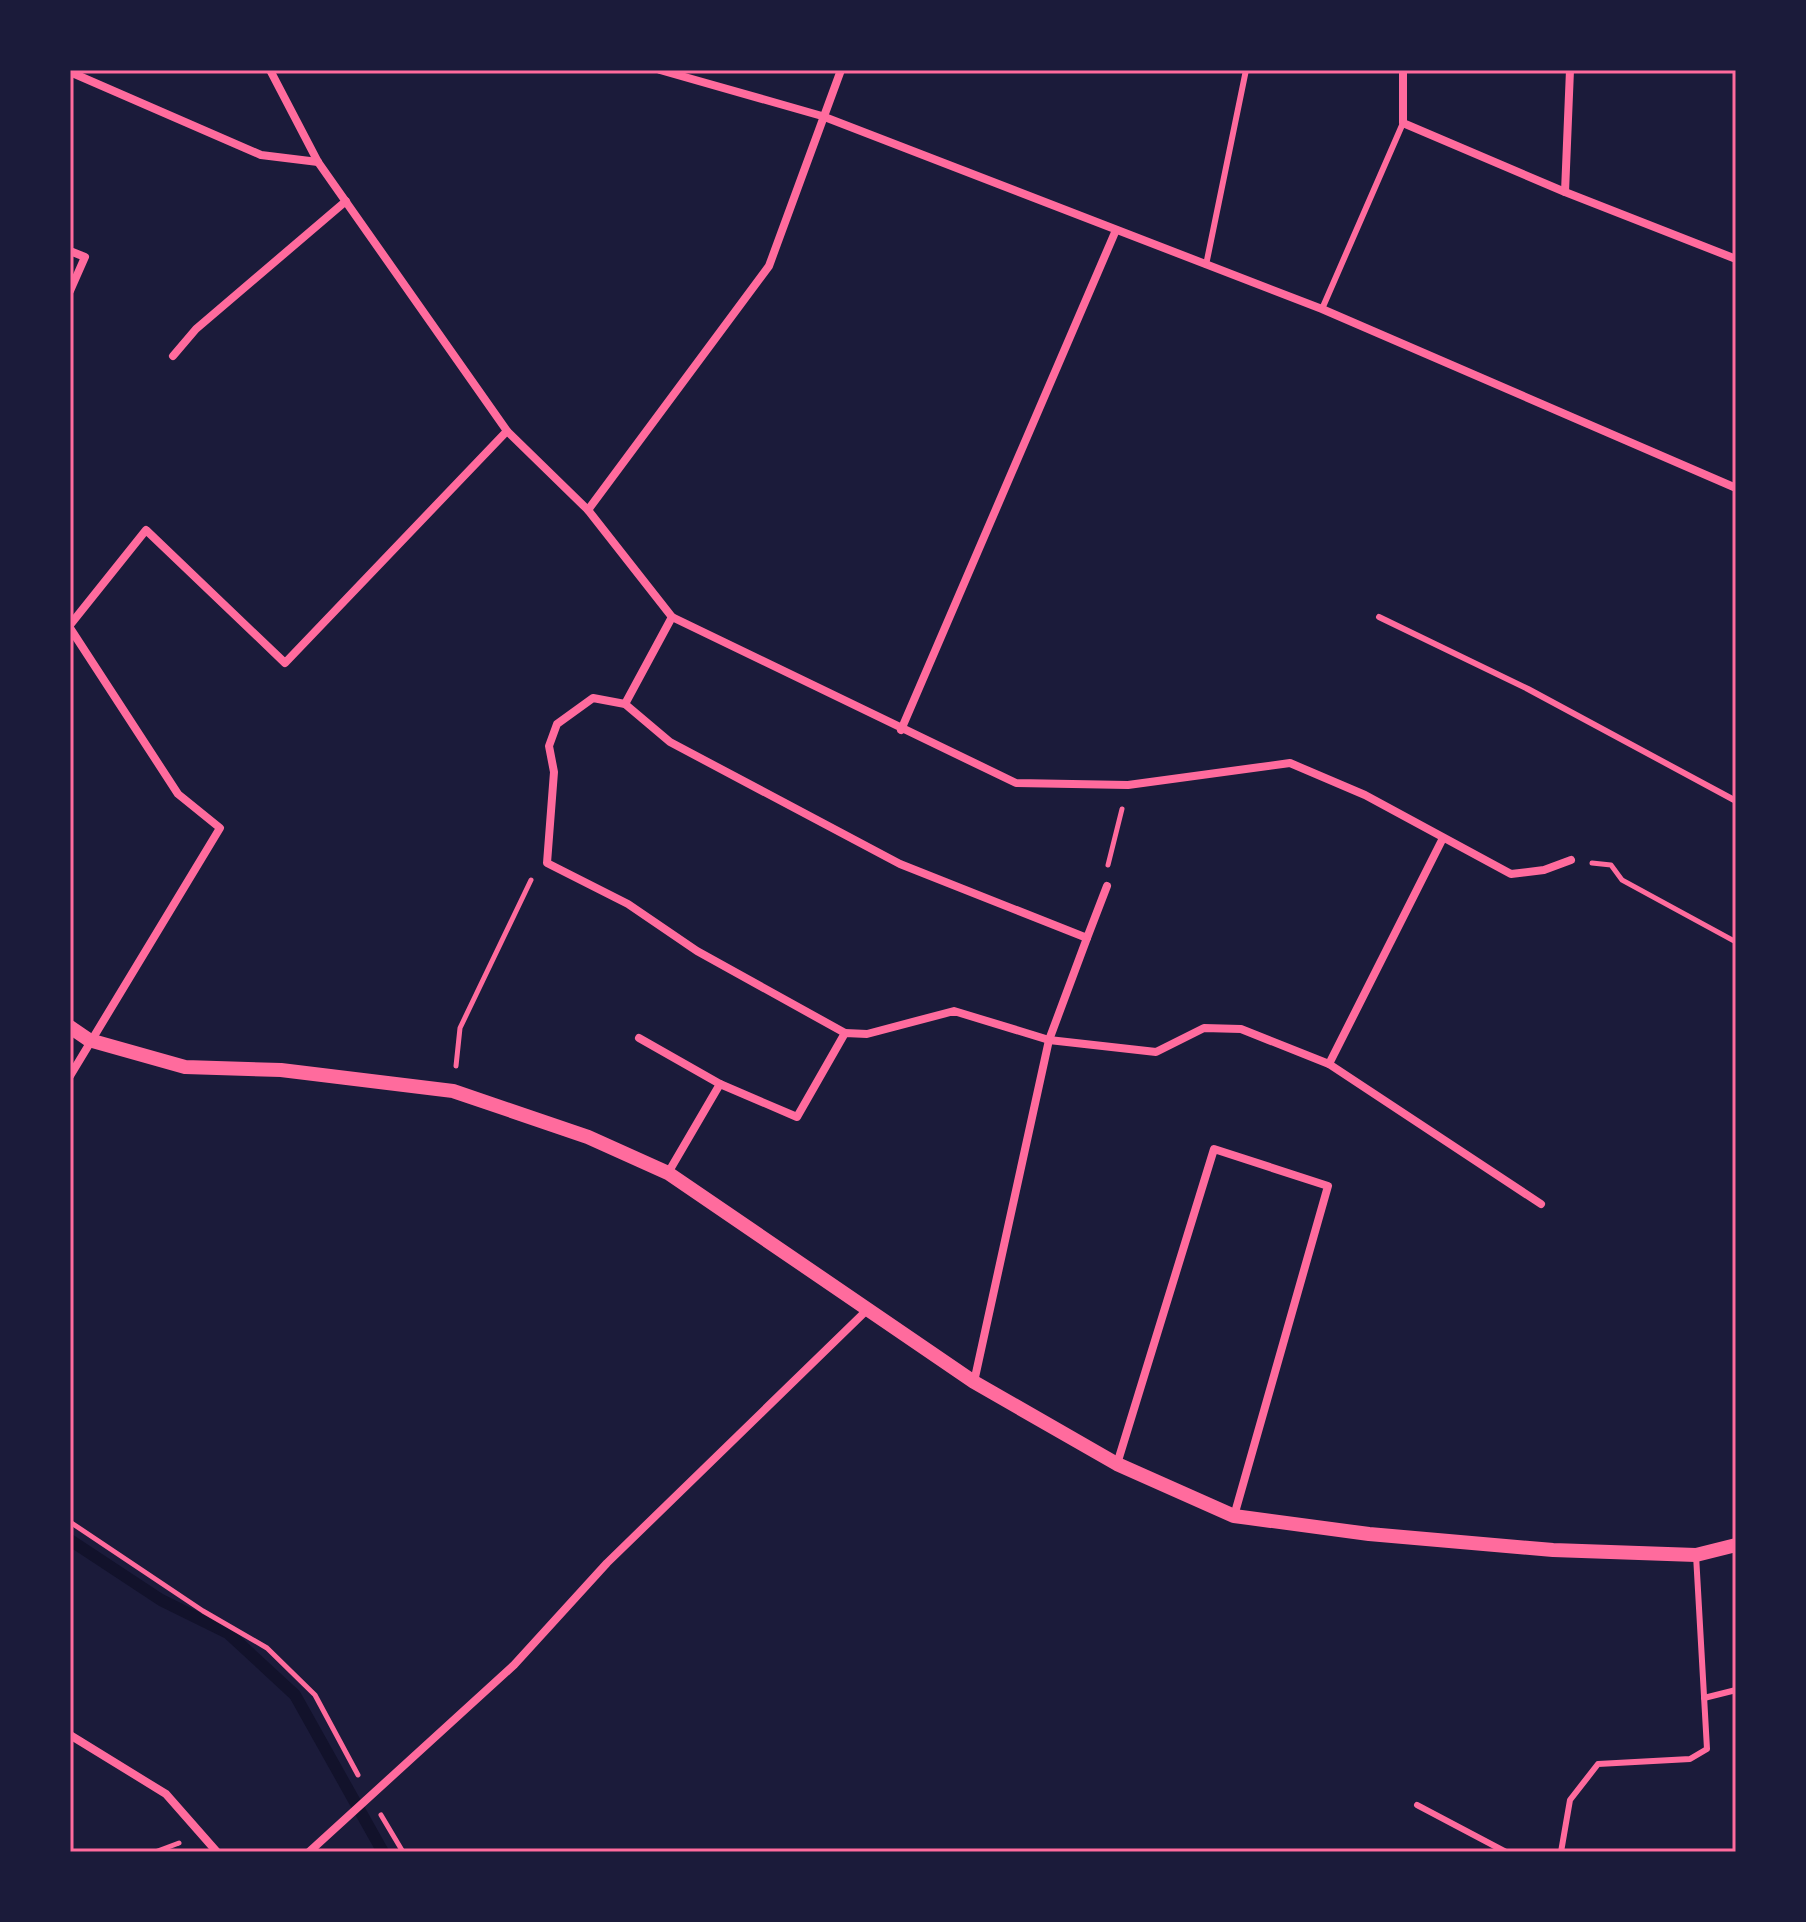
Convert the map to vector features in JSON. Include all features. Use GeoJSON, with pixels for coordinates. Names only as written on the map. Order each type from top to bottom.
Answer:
{"type":"FeatureCollection","features":[{"type":"Feature","properties":{"kind":"street"},"geometry":{"type":"LineString","coordinates":[[270,70],[318,162],[507,431],[588,510],[672,617],[1016,783],[1128,785],[1290,763],[1365,795],[1442,840],[1511,874],[1544,870],[1571,860]]}},
{"type":"Feature","properties":{"kind":"street"},"geometry":{"type":"LineString","coordinates":[[660,70],[822,116],[1322,309],[1736,488]]}},
{"type":"Feature","properties":{"kind":"street"},"geometry":{"type":"LineString","coordinates":[[588,510],[769,266],[841,70]]}},
{"type":"Feature","properties":{"kind":"street"},"geometry":{"type":"LineString","coordinates":[[1403,70],[1403,123],[1565,192],[1736,259]]}},
{"type":"Feature","properties":{"kind":"street"},"geometry":{"type":"LineString","coordinates":[[1565,192],[1570,70]]}},
{"type":"Feature","properties":{"kind":"street"},"geometry":{"type":"LineString","coordinates":[[70,72],[261,155],[318,162]]}},
{"type":"Feature","properties":{"kind":"street"},"geometry":{"type":"LineString","coordinates":[[173,356],[196,329],[346,201]]}},
{"type":"Feature","properties":{"kind":"street"},"geometry":{"type":"LineString","coordinates":[[901,730],[1116,230]]}},
{"type":"Feature","properties":{"kind":"street"},"geometry":{"type":"LineString","coordinates":[[70,251],[85,257],[70,291]]}},
{"type":"Feature","properties":{"kind":"street"},"geometry":{"type":"LineString","coordinates":[[70,1076],[220,828],[178,794],[70,626],[146,530],[285,663],[366,582],[507,431]]}},
{"type":"Feature","properties":{"kind":"street"},"geometry":{"type":"LineString","coordinates":[[625,704],[672,617]]}},
{"type":"Feature","properties":{"kind":"street"},"geometry":{"type":"LineString","coordinates":[[1087,938],[900,864],[670,742],[625,704],[593,698],[557,724],[549,746],[554,772],[547,863],[628,904],[697,951],[845,1033],[867,1034],[954,1011],[1049,1040],[1156,1052],[1204,1028],[1241,1029],[1329,1064],[1541,1204]]}},
{"type":"Feature","properties":{"kind":"street"},"geometry":{"type":"LineString","coordinates":[[1329,1064],[1442,840]]}},
{"type":"Feature","properties":{"kind":"street"},"geometry":{"type":"LineString","coordinates":[[974,1382],[1049,1040],[1107,886]]}},
{"type":"Feature","properties":{"kind":"street"},"geometry":{"type":"LineString","coordinates":[[70,1027],[89,1040],[185,1067],[281,1070],[453,1091],[588,1137],[668,1173],[974,1382],[1117,1464],[1234,1516],[1369,1534],[1553,1550],[1696,1555],[1736,1545]]}},
{"type":"Feature","properties":{"kind":"street"},"geometry":{"type":"LineString","coordinates":[[639,1038],[720,1084],[797,1117],[845,1033]]}},
{"type":"Feature","properties":{"kind":"street"},"geometry":{"type":"LineString","coordinates":[[668,1173],[720,1084]]}},
{"type":"Feature","properties":{"kind":"street"},"geometry":{"type":"LineString","coordinates":[[1117,1464],[1214,1149],[1328,1186],[1234,1516]]}},
{"type":"Feature","properties":{"kind":"street"},"geometry":{"type":"LineString","coordinates":[[309,1852],[514,1665],[607,1563],[868,1309]]}},
{"type":"Feature","properties":{"kind":"street"},"geometry":{"type":"LineString","coordinates":[[70,1735],[166,1794],[217,1852]]}},
{"type":"Feature","properties":{"kind":"lane"},"geometry":{"type":"LineString","coordinates":[[1206,265],[1246,70]]}},
{"type":"Feature","properties":{"kind":"lane"},"geometry":{"type":"LineString","coordinates":[[1322,309],[1403,123]]}},
{"type":"Feature","properties":{"kind":"lane"},"geometry":{"type":"LineString","coordinates":[[1379,617],[1528,689],[1736,801]]}},
{"type":"Feature","properties":{"kind":"lane"},"geometry":{"type":"LineString","coordinates":[[1561,1852],[1570,1800],[1598,1764],[1690,1759],[1707,1749],[1696,1555]]}},
{"type":"Feature","properties":{"kind":"lane"},"geometry":{"type":"LineString","coordinates":[[1704,1698],[1736,1690]]}},
{"type":"Feature","properties":{"kind":"lane"},"geometry":{"type":"LineString","coordinates":[[1417,1805],[1506,1852]]}},
{"type":"Feature","properties":{"kind":"path"},"geometry":{"type":"LineString","coordinates":[[1107,886],[1105,874],[1128,785]]}},
{"type":"Feature","properties":{"kind":"path"},"geometry":{"type":"LineString","coordinates":[[1571,860],[1611,865],[1622,880],[1736,942]]}},
{"type":"Feature","properties":{"kind":"path"},"geometry":{"type":"LineString","coordinates":[[453,1091],[460,1028],[536,869],[547,863]]}},
{"type":"Feature","properties":{"kind":"path"},"geometry":{"type":"LineString","coordinates":[[70,1522],[203,1611],[267,1648],[315,1695],[403,1852]]}},
{"type":"Feature","properties":{"kind":"waterway"},"geometry":{"type":"LineString","coordinates":[[70,1540],[161,1600],[228,1633],[295,1695],[383,1852]]}}]}
